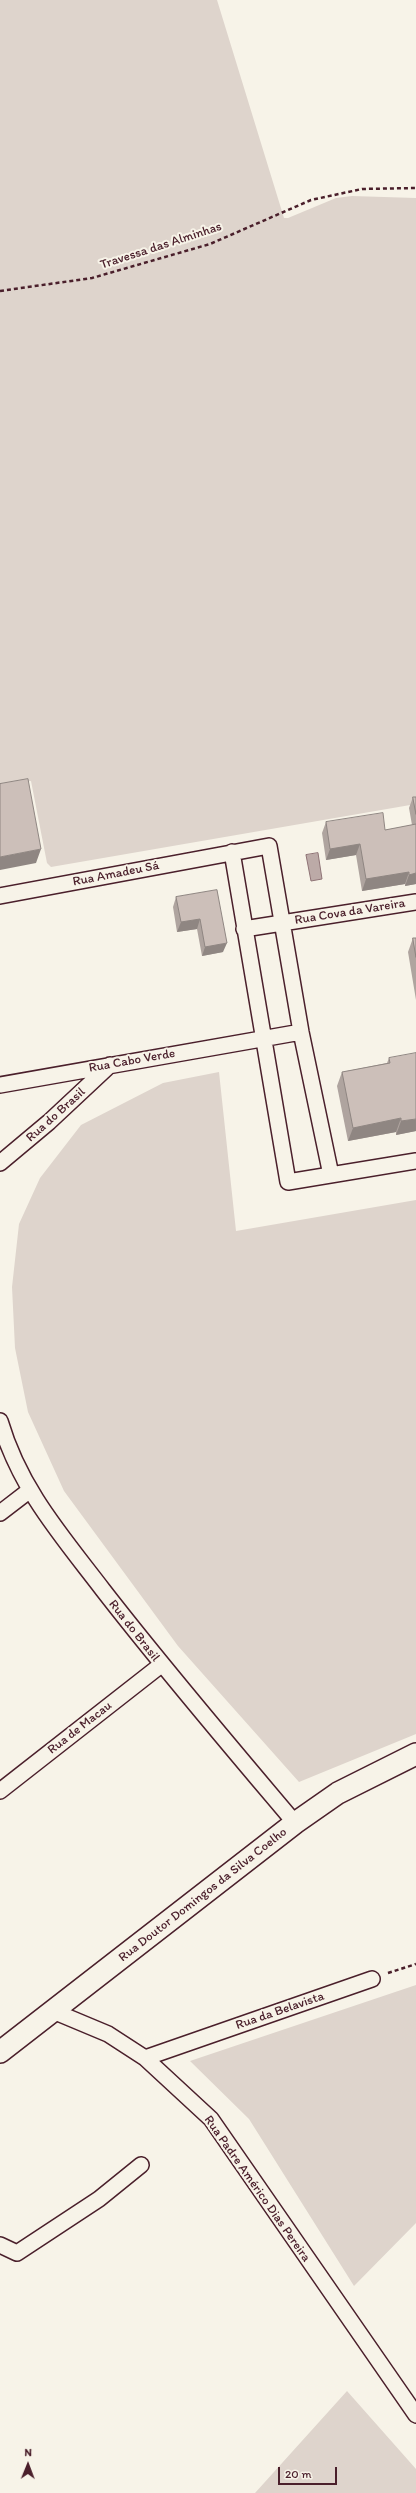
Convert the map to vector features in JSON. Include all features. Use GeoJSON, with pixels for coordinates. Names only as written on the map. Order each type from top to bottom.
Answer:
{"type":"FeatureCollection","features":[{"type":"Feature","properties":{"kind":"street","name":"Rua Amadeu Sá"},"geometry":{"type":"LineString","coordinates":[[0,896],[269,846],[283,922]]}},
{"type":"Feature","properties":{"kind":"street"},"geometry":{"type":"LineString","coordinates":[[232,852],[288,1182],[416,1161]]}},
{"type":"Feature","properties":{"kind":"street","name":"Rua Cova da Vareira"},"geometry":{"type":"LineString","coordinates":[[244,929],[416,902]]}},
{"type":"Feature","properties":{"kind":"street"},"geometry":{"type":"LineString","coordinates":[[283,922],[301,1032],[331,1175]]}},
{"type":"Feature","properties":{"kind":"street","name":"Rua Cabo Verde"},"geometry":{"type":"LineString","coordinates":[[0,1085],[264,1037],[301,1032]]}},
{"type":"Feature","properties":{"kind":"street","name":"Rua do Brasil"},"geometry":{"type":"LineString","coordinates":[[0,1163],[49,1122],[110,1065]]}},
{"type":"Feature","properties":{"kind":"street","name":"Rua do Brasil"},"geometry":{"type":"LineString","coordinates":[[0,1421],[8,1446],[36,1502],[161,1665],[295,1823]]}},
{"type":"Feature","properties":{"kind":"street"},"geometry":{"type":"LineString","coordinates":[[0,1513],[30,1490]]}},
{"type":"Feature","properties":{"kind":"street","name":"Rua de Macau"},"geometry":{"type":"LineString","coordinates":[[0,1791],[161,1665]]}},
{"type":"Feature","properties":{"kind":"street","name":"Rua Doutor Domingos da Silva Coelho"},"geometry":{"type":"LineString","coordinates":[[0,2052],[295,1823],[338,1793],[416,1754]]}},
{"type":"Feature","properties":{"kind":"street","name":"Rua da Belavista"},"geometry":{"type":"LineString","coordinates":[[145,2058],[372,1979]]}},
{"type":"Feature","properties":{"kind":"street","name":"Rua Padre Américo Dias Pereira"},"geometry":{"type":"LineString","coordinates":[[54,2011],[108,2034],[145,2058],[211,2119],[416,2415]]}},
{"type":"Feature","properties":{"kind":"street"},"geometry":{"type":"LineString","coordinates":[[0,2244],[18,2253],[99,2199],[141,2165]]}},
{"type":"Feature","properties":{"kind":"path","name":"Travessa das Alminhas"},"geometry":{"type":"LineString","coordinates":[[0,291],[92,278],[210,244],[311,200],[362,189],[416,188]]}},
{"type":"Feature","properties":{"kind":"path"},"geometry":{"type":"LineString","coordinates":[[372,1979],[416,1964]]}},
{"type":"Feature","properties":{"kind":"shaded area"},"geometry":{"type":"Polygon","coordinates":[[[0,0],[217,0],[284,218],[288,218],[336,198],[352,196],[416,198],[416,804],[51,867],[47,863],[31,781],[0,785],[0,0]]]}},
{"type":"Feature","properties":{"kind":"shaded area"},"geometry":{"type":"Polygon","coordinates":[[[318,853],[322,879],[311,881],[306,855],[318,853]]]}},
{"type":"Feature","properties":{"kind":"shaded area"},"geometry":{"type":"Polygon","coordinates":[[[219,1072],[236,1231],[416,1200],[416,1734],[299,1782],[178,1646],[64,1491],[28,1412],[15,1348],[12,1287],[19,1224],[40,1178],[81,1125],[163,1083],[219,1072]]]}},
{"type":"Feature","properties":{"kind":"shaded area"},"geometry":{"type":"Polygon","coordinates":[[[416,1985],[416,2223],[354,2286],[249,2119],[190,2061],[416,1985]]]}},
{"type":"Feature","properties":{"kind":"shaded area"},"geometry":{"type":"Polygon","coordinates":[[[347,2391],[416,2469],[416,2493],[255,2493],[347,2391]]]}},
{"type":"Feature","properties":{"kind":"building"},"geometry":{"type":"Polygon","coordinates":[[[28,779],[41,849],[0,857],[0,784],[28,779]]]}},
{"type":"Feature","properties":{"kind":"building"},"geometry":{"type":"Polygon","coordinates":[[[413,797],[416,797],[416,814],[413,797]]]}},
{"type":"Feature","properties":{"kind":"building"},"geometry":{"type":"Polygon","coordinates":[[[383,813],[385,830],[416,824],[416,873],[409,875],[409,872],[366,879],[360,844],[330,849],[326,822],[383,813]]]}},
{"type":"Feature","properties":{"kind":"building"},"geometry":{"type":"Polygon","coordinates":[[[217,890],[227,943],[205,947],[200,919],[181,922],[176,897],[217,890]]]}},
{"type":"Feature","properties":{"kind":"building"},"geometry":{"type":"Polygon","coordinates":[[[413,938],[416,938],[416,957],[413,938]]]}},
{"type":"Feature","properties":{"kind":"building"},"geometry":{"type":"Polygon","coordinates":[[[416,1053],[416,1119],[401,1121],[401,1118],[353,1128],[342,1072],[390,1063],[389,1058],[416,1053]]]}}]}
